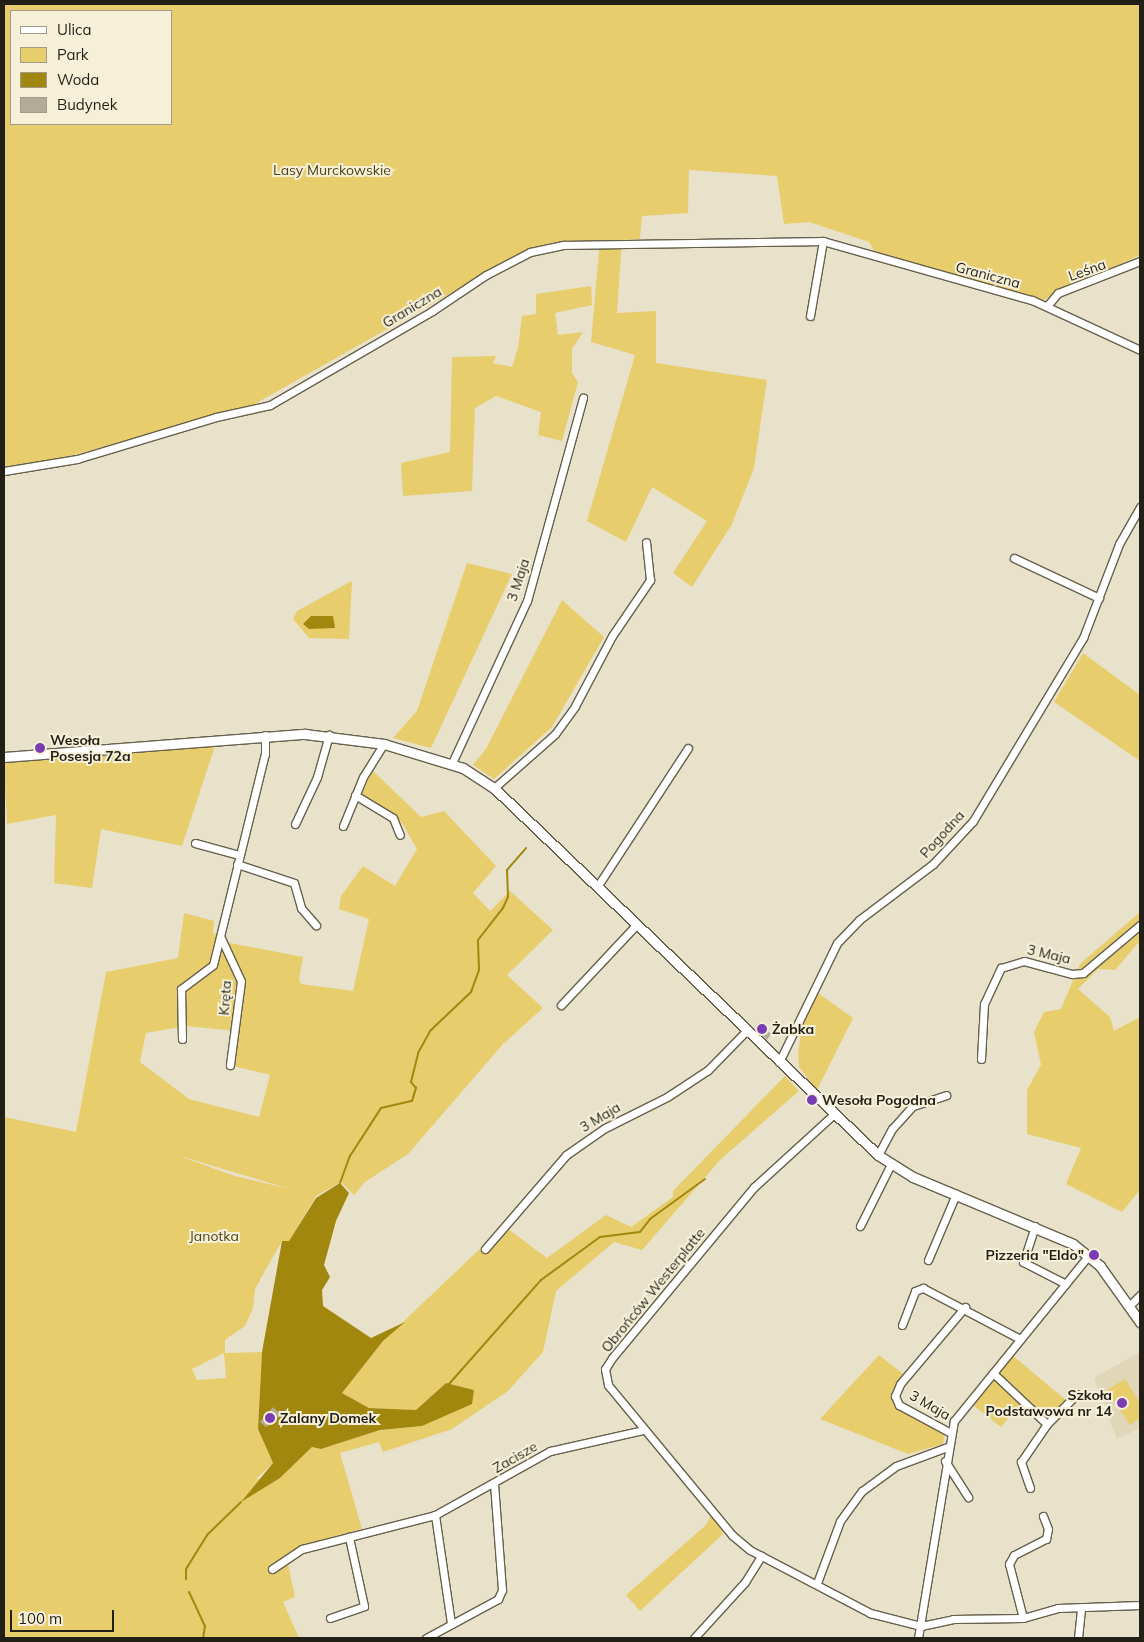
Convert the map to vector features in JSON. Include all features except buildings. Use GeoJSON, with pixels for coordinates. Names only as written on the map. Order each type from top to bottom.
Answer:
{"type":"FeatureCollection","features":[{"type":"Feature","properties":{"kind":"street","name":"Graniczna"},"geometry":{"type":"LineString","coordinates":[[4,471],[27,469],[76,459],[270,404],[530,252],[604,243],[823,241],[1047,306],[1140,350]]}},
{"type":"Feature","properties":{"kind":"street"},"geometry":{"type":"LineString","coordinates":[[810,316],[823,241]]}},
{"type":"Feature","properties":{"kind":"street","name":"Leśna"},"geometry":{"type":"LineString","coordinates":[[1047,306],[1058,293],[1140,261]]}},
{"type":"Feature","properties":{"kind":"street","name":"3 Maja"},"geometry":{"type":"LineString","coordinates":[[452,763],[526,601],[583,398]]}},
{"type":"Feature","properties":{"kind":"street","name":"Pogodna"},"geometry":{"type":"LineString","coordinates":[[779,1062],[836,943],[859,920],[933,864],[973,821],[1070,660],[1098,598],[1118,544],[1140,507]]}},
{"type":"Feature","properties":{"kind":"street"},"geometry":{"type":"LineString","coordinates":[[494,788],[555,734],[575,706],[612,636],[650,580],[646,542]]}},
{"type":"Feature","properties":{"kind":"street"},"geometry":{"type":"LineString","coordinates":[[1014,558],[1098,598]]}},
{"type":"Feature","properties":{"kind":"street"},"geometry":{"type":"LineString","coordinates":[[4,757],[265,735],[329,735],[384,744],[452,763],[494,788],[746,1031],[878,1154],[891,1164],[956,1194],[1035,1226],[1089,1255],[1140,1322]]}},
{"type":"Feature","properties":{"kind":"street","name":"Kręta"},"geometry":{"type":"LineString","coordinates":[[182,1039],[181,989],[187,981],[210,969],[221,938],[239,855],[265,754],[265,735]]}},
{"type":"Feature","properties":{"kind":"street"},"geometry":{"type":"LineString","coordinates":[[295,824],[317,777],[329,735]]}},
{"type":"Feature","properties":{"kind":"street"},"geometry":{"type":"LineString","coordinates":[[343,826],[355,795],[384,744]]}},
{"type":"Feature","properties":{"kind":"street"},"geometry":{"type":"LineString","coordinates":[[597,887],[688,748]]}},
{"type":"Feature","properties":{"kind":"street"},"geometry":{"type":"LineString","coordinates":[[355,795],[393,818],[400,835]]}},
{"type":"Feature","properties":{"kind":"street"},"geometry":{"type":"LineString","coordinates":[[195,843],[239,855]]}},
{"type":"Feature","properties":{"kind":"street"},"geometry":{"type":"LineString","coordinates":[[237,864],[294,883],[301,908],[316,925]]}},
{"type":"Feature","properties":{"kind":"street"},"geometry":{"type":"LineString","coordinates":[[561,1005],[636,925]]}},
{"type":"Feature","properties":{"kind":"street","name":"3 Maja"},"geometry":{"type":"LineString","coordinates":[[981,1059],[984,1004],[1001,968],[1024,961],[1072,974],[1083,973],[1140,925]]}},
{"type":"Feature","properties":{"kind":"street","name":"Kręta"},"geometry":{"type":"LineString","coordinates":[[221,938],[241,981],[230,1065]]}},
{"type":"Feature","properties":{"kind":"street","name":"3 Maja"},"geometry":{"type":"LineString","coordinates":[[485,1249],[566,1155],[605,1128],[667,1098],[708,1070],[746,1031]]}},
{"type":"Feature","properties":{"kind":"street"},"geometry":{"type":"LineString","coordinates":[[878,1154],[892,1129],[913,1106],[946,1095]]}},
{"type":"Feature","properties":{"kind":"street","name":"Obrońców Westerplatte"},"geometry":{"type":"LineString","coordinates":[[834,1114],[754,1187],[605,1369],[608,1385],[643,1430],[732,1535],[761,1556],[817,1583],[870,1613],[921,1626],[953,1619],[1023,1618],[1081,1607],[1140,1605]]}},
{"type":"Feature","properties":{"kind":"street"},"geometry":{"type":"LineString","coordinates":[[860,1226],[891,1164]]}},
{"type":"Feature","properties":{"kind":"street"},"geometry":{"type":"LineString","coordinates":[[928,1260],[956,1194]]}},
{"type":"Feature","properties":{"kind":"street"},"geometry":{"type":"LineString","coordinates":[[1035,1226],[1023,1262],[1066,1284]]}},
{"type":"Feature","properties":{"kind":"street","name":"3 Maja"},"geometry":{"type":"LineString","coordinates":[[965,1307],[900,1384],[895,1396],[900,1405],[948,1436],[954,1421],[1089,1255]]}},
{"type":"Feature","properties":{"kind":"street"},"geometry":{"type":"LineString","coordinates":[[902,1325],[918,1288],[965,1307],[1020,1340]]}},
{"type":"Feature","properties":{"kind":"street"},"geometry":{"type":"LineString","coordinates":[[1129,1306],[1140,1295]]}},
{"type":"Feature","properties":{"kind":"street"},"geometry":{"type":"LineString","coordinates":[[993,1373],[1047,1424]]}},
{"type":"Feature","properties":{"kind":"street"},"geometry":{"type":"LineString","coordinates":[[1030,1488],[1021,1462],[1047,1424],[1077,1394]]}},
{"type":"Feature","properties":{"kind":"street","name":"Zacisze"},"geometry":{"type":"LineString","coordinates":[[272,1570],[302,1550],[435,1515],[550,1451],[643,1430]]}},
{"type":"Feature","properties":{"kind":"street"},"geometry":{"type":"LineString","coordinates":[[918,1638],[948,1436]]}},
{"type":"Feature","properties":{"kind":"street"},"geometry":{"type":"LineString","coordinates":[[817,1583],[840,1521],[862,1491],[896,1466],[946,1447]]}},
{"type":"Feature","properties":{"kind":"street"},"geometry":{"type":"LineString","coordinates":[[944,1461],[968,1497]]}},
{"type":"Feature","properties":{"kind":"street"},"geometry":{"type":"LineString","coordinates":[[426,1638],[498,1599],[502,1590],[494,1483]]}},
{"type":"Feature","properties":{"kind":"street"},"geometry":{"type":"LineString","coordinates":[[435,1515],[451,1624]]}},
{"type":"Feature","properties":{"kind":"street"},"geometry":{"type":"LineString","coordinates":[[1023,1618],[1009,1564],[1014,1556],[1046,1539],[1048,1529],[1043,1516]]}},
{"type":"Feature","properties":{"kind":"street"},"geometry":{"type":"LineString","coordinates":[[330,1618],[364,1606],[349,1537]]}},
{"type":"Feature","properties":{"kind":"street"},"geometry":{"type":"LineString","coordinates":[[694,1638],[745,1582],[761,1556]]}},
{"type":"Feature","properties":{"kind":"street"},"geometry":{"type":"LineString","coordinates":[[1078,1638],[1081,1607]]}},
{"type":"Feature","properties":{"kind":"shaded area","name":"Szkoła Podstawowa nr 14"},"geometry":{"type":"Polygon","coordinates":[[[1140,1352],[1140,1428],[1117,1439],[1094,1378],[1140,1352]]]}},
{"type":"Feature","properties":{"kind":"green space","name":"Lasy Murckowskie"},"geometry":{"type":"Polygon","coordinates":[[[4,4],[1140,4],[1140,255],[1041,301],[876,254],[869,242],[809,222],[784,224],[777,176],[689,170],[688,213],[642,216],[640,239],[622,240],[617,313],[656,311],[656,363],[767,380],[754,468],[732,524],[692,587],[673,573],[707,521],[652,487],[626,542],[587,521],[635,355],[591,342],[600,240],[527,250],[253,405],[63,458],[4,467],[4,4]]]}},
{"type":"Feature","properties":{"kind":"green space"},"geometry":{"type":"Polygon","coordinates":[[[591,286],[592,305],[555,313],[558,335],[583,332],[572,349],[572,373],[578,382],[562,441],[538,435],[541,412],[496,396],[475,408],[472,491],[403,496],[401,463],[450,452],[452,357],[496,356],[493,363],[512,367],[518,348],[522,316],[536,314],[536,294],[591,286]]]}},
{"type":"Feature","properties":{"kind":"green space"},"geometry":{"type":"Polygon","coordinates":[[[467,563],[512,574],[431,748],[393,738],[417,711],[467,563]]]}},
{"type":"Feature","properties":{"kind":"green space"},"geometry":{"type":"Polygon","coordinates":[[[352,581],[349,639],[309,638],[293,619],[297,611],[352,581]]]}},
{"type":"Feature","properties":{"kind":"green space"},"geometry":{"type":"Polygon","coordinates":[[[562,600],[604,637],[552,727],[494,779],[473,765],[486,749],[562,600]]]}},
{"type":"Feature","properties":{"kind":"green space"},"geometry":{"type":"Polygon","coordinates":[[[1083,653],[1140,695],[1140,761],[1054,702],[1083,653]]]}},
{"type":"Feature","properties":{"kind":"green space"},"geometry":{"type":"Polygon","coordinates":[[[216,743],[182,846],[101,829],[92,888],[54,883],[56,815],[7,824],[4,763],[216,743]]]}},
{"type":"Feature","properties":{"kind":"green space","name":"Janotka"},"geometry":{"type":"Polygon","coordinates":[[[372,770],[421,817],[444,811],[496,866],[473,893],[490,911],[510,891],[553,930],[507,975],[543,1008],[503,1044],[408,1154],[365,1182],[354,1195],[341,1182],[316,1196],[289,1241],[282,1241],[255,1289],[253,1308],[245,1326],[225,1340],[225,1353],[262,1352],[258,1429],[273,1463],[256,1479],[280,1478],[312,1447],[321,1449],[380,1430],[422,1426],[474,1390],[446,1383],[416,1410],[369,1408],[342,1393],[383,1341],[504,1226],[547,1258],[606,1215],[631,1227],[673,1197],[673,1191],[785,1076],[799,1091],[720,1160],[642,1250],[614,1242],[556,1291],[543,1352],[508,1391],[452,1429],[383,1452],[379,1442],[340,1453],[362,1529],[309,1543],[286,1555],[295,1597],[283,1602],[299,1638],[4,1638],[4,1117],[76,1132],[106,972],[178,958],[184,913],[214,921],[213,933],[230,943],[303,957],[299,979],[301,984],[353,991],[369,919],[339,909],[341,896],[363,866],[395,886],[417,849],[402,823],[362,794],[372,770]],[[186,1026],[146,1033],[140,1062],[189,1099],[259,1117],[270,1075],[233,1066],[237,1031],[186,1026]],[[182,1157],[235,1176],[290,1189],[182,1157]],[[224,1353],[192,1369],[197,1380],[226,1378],[224,1353]]]}},
{"type":"Feature","properties":{"kind":"green space"},"geometry":{"type":"Polygon","coordinates":[[[1140,912],[1140,941],[1115,970],[1098,969],[1078,989],[1110,1017],[1114,1031],[1140,1017],[1140,1190],[1122,1212],[1066,1184],[1081,1148],[1027,1134],[1027,1090],[1041,1065],[1034,1032],[1044,1012],[1061,1009],[1080,964],[1140,912]]]}},
{"type":"Feature","properties":{"kind":"green space"},"geometry":{"type":"Polygon","coordinates":[[[818,993],[853,1018],[817,1090],[799,1067],[798,1053],[802,1027],[818,993]]]}},
{"type":"Feature","properties":{"kind":"green space"},"geometry":{"type":"Polygon","coordinates":[[[879,1355],[903,1374],[892,1392],[895,1407],[945,1433],[943,1444],[908,1454],[820,1419],[879,1355]]]}},
{"type":"Feature","properties":{"kind":"green space"},"geometry":{"type":"Polygon","coordinates":[[[1012,1355],[1067,1401],[1050,1427],[1020,1405],[1001,1427],[973,1405],[1012,1355]]]}},
{"type":"Feature","properties":{"kind":"green space"},"geometry":{"type":"Polygon","coordinates":[[[1125,1379],[1140,1403],[1140,1418],[1130,1425],[1107,1390],[1125,1379]]]}},
{"type":"Feature","properties":{"kind":"green space"},"geometry":{"type":"Polygon","coordinates":[[[713,1511],[723,1534],[640,1611],[626,1595],[706,1525],[713,1511]]]}},
{"type":"Feature","properties":{"kind":"water"},"geometry":{"type":"Polygon","coordinates":[[[311,616],[333,616],[335,628],[309,629],[303,624],[311,616]]]}},
{"type":"Feature","properties":{"kind":"water"},"geometry":{"type":"Polygon","coordinates":[[[340,1183],[349,1193],[336,1221],[324,1265],[330,1277],[322,1290],[323,1306],[371,1338],[405,1322],[383,1341],[342,1393],[369,1408],[416,1410],[446,1383],[474,1390],[472,1404],[422,1426],[380,1430],[321,1449],[312,1447],[280,1478],[241,1502],[273,1463],[258,1429],[262,1352],[282,1241],[289,1241],[316,1198],[340,1183]]]}},
{"type":"Feature","properties":{"kind":"waterway"},"geometry":{"type":"LineString","coordinates":[[340,1183],[350,1156],[381,1108],[412,1101],[416,1088],[411,1082],[418,1053],[430,1031],[471,992],[479,970],[478,940],[503,908],[508,897],[507,870],[526,848]]}},
{"type":"Feature","properties":{"kind":"waterway"},"geometry":{"type":"LineString","coordinates":[[449,1384],[541,1280],[600,1237],[640,1232],[650,1219],[705,1179]]}},
{"type":"Feature","properties":{"kind":"waterway"},"geometry":{"type":"LineString","coordinates":[[186,1579],[186,1569],[207,1535],[241,1502]]}},
{"type":"Feature","properties":{"kind":"waterway"},"geometry":{"type":"LineString","coordinates":[[189,1592],[205,1626],[203,1638]]}},
{"type":"Feature","properties":{"kind":"place","name":"Wesoła Posesja 72a"},"geometry":{"type":"Point","coordinates":[40,748]}},
{"type":"Feature","properties":{"kind":"place","name":"Żabka"},"geometry":{"type":"Point","coordinates":[762,1029]}},
{"type":"Feature","properties":{"kind":"place","name":"Wesoła Pogodna"},"geometry":{"type":"Point","coordinates":[812,1100]}},
{"type":"Feature","properties":{"kind":"place","name":"Pizzeria \"Eldo\""},"geometry":{"type":"Point","coordinates":[1094,1255]}},
{"type":"Feature","properties":{"kind":"place","name":"Szkoła Podstawowa nr 14"},"geometry":{"type":"Point","coordinates":[1122,1403]}},
{"type":"Feature","properties":{"kind":"place","name":"Zalany Domek"},"geometry":{"type":"Point","coordinates":[270,1418]}}]}
